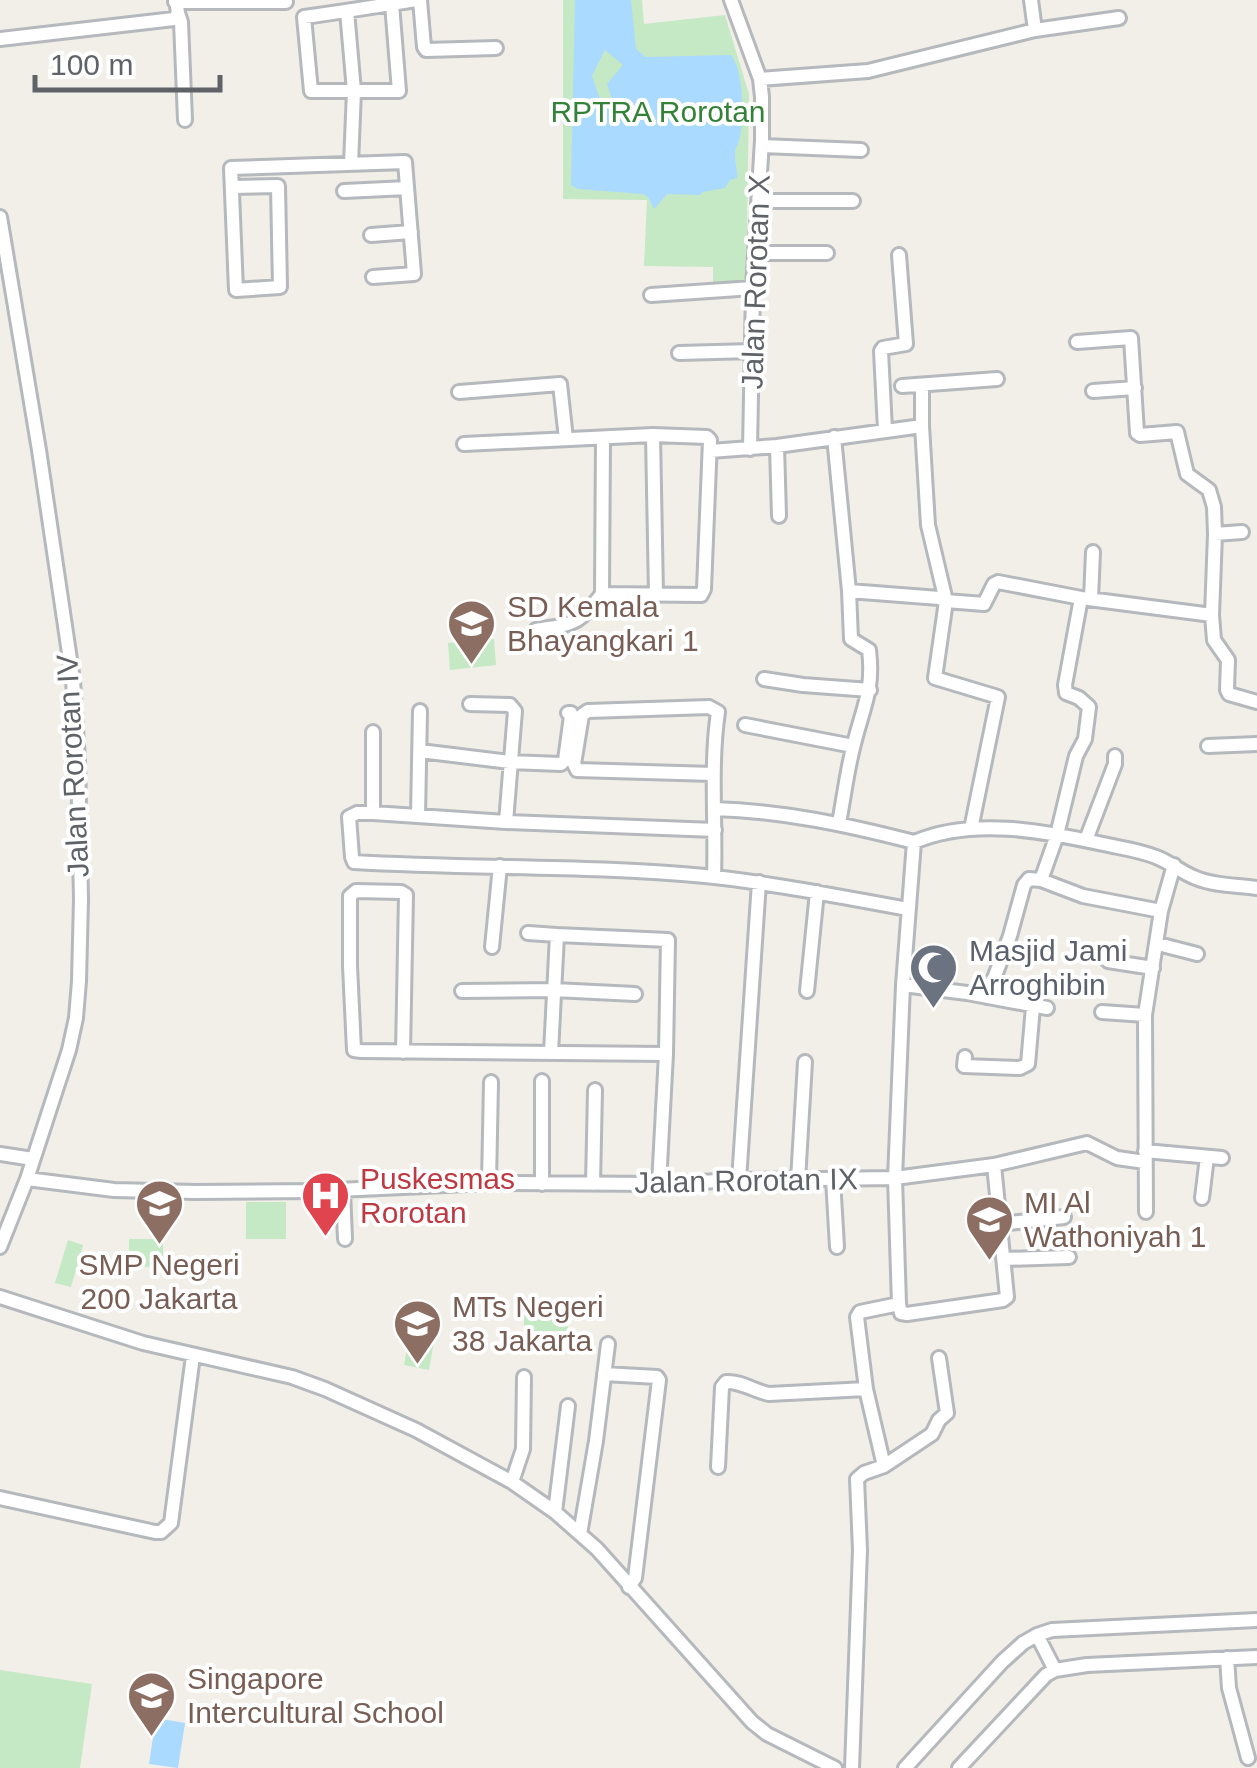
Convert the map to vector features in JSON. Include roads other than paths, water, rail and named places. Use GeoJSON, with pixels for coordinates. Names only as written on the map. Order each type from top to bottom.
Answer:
{"type":"FeatureCollection","features":[{"type":"Feature","properties":{"kind":"street"},"geometry":{"type":"LineString","coordinates":[[392,4],[400,91],[310,91],[304,17],[418,0],[426,50],[496,48]]}},
{"type":"Feature","properties":{"kind":"street","name":"Jalan Rorotan X"},"geometry":{"type":"LineString","coordinates":[[731,0],[761,85],[750,449]]}},
{"type":"Feature","properties":{"kind":"street"},"geometry":{"type":"LineString","coordinates":[[1031,0],[1034,30]]}},
{"type":"Feature","properties":{"kind":"street"},"geometry":{"type":"LineString","coordinates":[[0,39],[176,9],[286,2]]}},
{"type":"Feature","properties":{"kind":"street"},"geometry":{"type":"LineString","coordinates":[[176,9],[181,22],[185,120]]}},
{"type":"Feature","properties":{"kind":"street"},"geometry":{"type":"LineString","coordinates":[[347,10],[354,91],[351,164]]}},
{"type":"Feature","properties":{"kind":"street"},"geometry":{"type":"LineString","coordinates":[[761,85],[868,71],[1034,30],[1119,18]]}},
{"type":"Feature","properties":{"kind":"street"},"geometry":{"type":"LineString","coordinates":[[762,146],[861,150]]}},
{"type":"Feature","properties":{"kind":"street"},"geometry":{"type":"LineString","coordinates":[[232,188],[278,186],[280,287],[236,290],[231,168],[405,162],[414,274],[372,277]]}},
{"type":"Feature","properties":{"kind":"street"},"geometry":{"type":"LineString","coordinates":[[344,191],[407,188]]}},
{"type":"Feature","properties":{"kind":"street"},"geometry":{"type":"LineString","coordinates":[[760,201],[853,201]]}},
{"type":"Feature","properties":{"kind":"street","name":"Jalan Rorotan IV"},"geometry":{"type":"LineString","coordinates":[[0,217],[73,680],[81,899],[76,1018],[63,1074],[0,1247]]}},
{"type":"Feature","properties":{"kind":"street"},"geometry":{"type":"LineString","coordinates":[[371,235],[411,232]]}},
{"type":"Feature","properties":{"kind":"street"},"geometry":{"type":"LineString","coordinates":[[755,254],[827,253]]}},
{"type":"Feature","properties":{"kind":"street"},"geometry":{"type":"LineString","coordinates":[[885,430],[881,350],[906,344],[899,255]]}},
{"type":"Feature","properties":{"kind":"street"},"geometry":{"type":"LineString","coordinates":[[651,295],[753,288]]}},
{"type":"Feature","properties":{"kind":"street"},"geometry":{"type":"LineString","coordinates":[[1078,342],[1131,338],[1137,433],[1177,432],[1187,474],[1209,490],[1215,534],[1214,640],[1228,660],[1228,692],[1257,702]]}},
{"type":"Feature","properties":{"kind":"street"},"geometry":{"type":"LineString","coordinates":[[679,353],[752,352]]}},
{"type":"Feature","properties":{"kind":"street"},"geometry":{"type":"LineString","coordinates":[[902,386],[997,379]]}},
{"type":"Feature","properties":{"kind":"street"},"geometry":{"type":"LineString","coordinates":[[459,392],[560,384],[566,439]]}},
{"type":"Feature","properties":{"kind":"street"},"geometry":{"type":"LineString","coordinates":[[922,385],[928,525],[946,602],[935,678],[996,695],[998,699],[971,830]]}},
{"type":"Feature","properties":{"kind":"street"},"geometry":{"type":"LineString","coordinates":[[1094,391],[1134,388]]}},
{"type":"Feature","properties":{"kind":"street"},"geometry":{"type":"LineString","coordinates":[[710,451],[922,426]]}},
{"type":"Feature","properties":{"kind":"street"},"geometry":{"type":"LineString","coordinates":[[464,444],[653,435],[710,440],[701,595],[602,594]]}},
{"type":"Feature","properties":{"kind":"street"},"geometry":{"type":"LineString","coordinates":[[653,435],[656,595]]}},
{"type":"Feature","properties":{"kind":"street"},"geometry":{"type":"LineString","coordinates":[[536,630],[576,623],[602,594],[603,438]]}},
{"type":"Feature","properties":{"kind":"street"},"geometry":{"type":"LineString","coordinates":[[834,438],[852,639],[869,650],[870,690],[853,746],[839,823]]}},
{"type":"Feature","properties":{"kind":"street"},"geometry":{"type":"LineString","coordinates":[[777,446],[779,516]]}},
{"type":"Feature","properties":{"kind":"street"},"geometry":{"type":"LineString","coordinates":[[1215,534],[1242,532]]}},
{"type":"Feature","properties":{"kind":"street"},"geometry":{"type":"LineString","coordinates":[[1041,880],[1087,730],[1089,707],[1080,698],[1066,693],[1065,685],[1093,552]]}},
{"type":"Feature","properties":{"kind":"street"},"geometry":{"type":"LineString","coordinates":[[849,591],[984,604],[996,582],[1212,615]]}},
{"type":"Feature","properties":{"kind":"street"},"geometry":{"type":"LineString","coordinates":[[764,679],[870,690]]}},
{"type":"Feature","properties":{"kind":"street"},"geometry":{"type":"LineString","coordinates":[[470,704],[510,705],[515,711],[506,822]]}},
{"type":"Feature","properties":{"kind":"street"},"geometry":{"type":"LineString","coordinates":[[713,774],[577,770],[574,764],[581,718],[584,712],[709,708],[718,712],[713,774],[720,878]]}},
{"type":"Feature","properties":{"kind":"street"},"geometry":{"type":"LineString","coordinates":[[418,816],[420,711]]}},
{"type":"Feature","properties":{"kind":"street"},"geometry":{"type":"LineString","coordinates":[[420,751],[558,764],[563,762],[571,716],[568,713]]}},
{"type":"Feature","properties":{"kind":"street"},"geometry":{"type":"LineString","coordinates":[[745,726],[853,746]]}},
{"type":"Feature","properties":{"kind":"street"},"geometry":{"type":"LineString","coordinates":[[373,732],[374,813]]}},
{"type":"Feature","properties":{"kind":"street"},"geometry":{"type":"LineString","coordinates":[[1208,746],[1257,744]]}},
{"type":"Feature","properties":{"kind":"street"},"geometry":{"type":"LineString","coordinates":[[1086,840],[1115,756]]}},
{"type":"Feature","properties":{"kind":"street"},"geometry":{"type":"LineString","coordinates":[[715,809],[753,810],[839,823],[914,842],[971,830],[1011,828],[1144,853],[1200,880],[1257,888]]}},
{"type":"Feature","properties":{"kind":"street"},"geometry":{"type":"LineString","coordinates":[[716,830],[374,813],[350,817],[354,862],[720,878],[908,909]]}},
{"type":"Feature","properties":{"kind":"street","name":"Jalan Rorotan IX"},"geometry":{"type":"LineString","coordinates":[[27,1179],[114,1190],[196,1192],[490,1183],[694,1184],[895,1178],[914,842]]}},
{"type":"Feature","properties":{"kind":"street"},"geometry":{"type":"LineString","coordinates":[[492,946],[500,866]]}},
{"type":"Feature","properties":{"kind":"street"},"geometry":{"type":"LineString","coordinates":[[1146,1212],[1146,1015],[1161,911],[1174,866]]}},
{"type":"Feature","properties":{"kind":"street"},"geometry":{"type":"LineString","coordinates":[[987,997],[1024,885],[1030,879],[1082,896],[1161,911]]}},
{"type":"Feature","properties":{"kind":"street"},"geometry":{"type":"LineString","coordinates":[[739,1180],[758,882]]}},
{"type":"Feature","properties":{"kind":"street"},"geometry":{"type":"LineString","coordinates":[[402,1052],[406,895],[356,891],[350,896],[350,966],[353,1047],[358,1051],[402,1052],[551,1054],[666,1054]]}},
{"type":"Feature","properties":{"kind":"street"},"geometry":{"type":"LineString","coordinates":[[808,991],[817,892]]}},
{"type":"Feature","properties":{"kind":"street"},"geometry":{"type":"LineString","coordinates":[[528,932],[667,938],[659,1184]]}},
{"type":"Feature","properties":{"kind":"street"},"geometry":{"type":"LineString","coordinates":[[551,1054],[558,935]]}},
{"type":"Feature","properties":{"kind":"street"},"geometry":{"type":"LineString","coordinates":[[1158,944],[1197,954]]}},
{"type":"Feature","properties":{"kind":"street"},"geometry":{"type":"LineString","coordinates":[[1108,961],[1153,968]]}},
{"type":"Feature","properties":{"kind":"street"},"geometry":{"type":"LineString","coordinates":[[903,985],[1040,1007],[1028,1064],[1020,1068],[964,1066],[964,1057]]}},
{"type":"Feature","properties":{"kind":"street"},"geometry":{"type":"LineString","coordinates":[[462,991],[635,994]]}},
{"type":"Feature","properties":{"kind":"street"},"geometry":{"type":"LineString","coordinates":[[1102,1012],[1146,1015]]}},
{"type":"Feature","properties":{"kind":"street"},"geometry":{"type":"LineString","coordinates":[[798,1180],[805,1062]]}},
{"type":"Feature","properties":{"kind":"street"},"geometry":{"type":"LineString","coordinates":[[542,1080],[542,1184]]}},
{"type":"Feature","properties":{"kind":"street"},"geometry":{"type":"LineString","coordinates":[[490,1082],[490,1183]]}},
{"type":"Feature","properties":{"kind":"street"},"geometry":{"type":"LineString","coordinates":[[593,1184],[595,1090]]}},
{"type":"Feature","properties":{"kind":"street"},"geometry":{"type":"LineString","coordinates":[[994,1164],[1006,1299],[904,1314],[899,1304],[895,1178],[994,1164],[1084,1143],[1118,1158],[1222,1158]]}},
{"type":"Feature","properties":{"kind":"street"},"geometry":{"type":"LineString","coordinates":[[0,1154],[33,1160]]}},
{"type":"Feature","properties":{"kind":"street"},"geometry":{"type":"LineString","coordinates":[[1202,1198],[1207,1157]]}},
{"type":"Feature","properties":{"kind":"street"},"geometry":{"type":"LineString","coordinates":[[833,1179],[837,1247]]}},
{"type":"Feature","properties":{"kind":"street"},"geometry":{"type":"LineString","coordinates":[[343,1190],[345,1240]]}},
{"type":"Feature","properties":{"kind":"street"},"geometry":{"type":"LineString","coordinates":[[1000,1224],[1064,1217]]}},
{"type":"Feature","properties":{"kind":"street"},"geometry":{"type":"LineString","coordinates":[[1004,1259],[1069,1257]]}},
{"type":"Feature","properties":{"kind":"street"},"geometry":{"type":"LineString","coordinates":[[0,1297],[142,1344],[292,1377],[416,1430],[512,1482],[555,1512],[632,1583],[739,1709],[767,1734],[835,1768]]}},
{"type":"Feature","properties":{"kind":"street"},"geometry":{"type":"LineString","coordinates":[[884,1466],[866,1389],[857,1317],[860,1312],[899,1304]]}},
{"type":"Feature","properties":{"kind":"street"},"geometry":{"type":"LineString","coordinates":[[580,1534],[608,1344]]}},
{"type":"Feature","properties":{"kind":"street"},"geometry":{"type":"LineString","coordinates":[[0,1498],[155,1532],[168,1528],[172,1524],[192,1356]]}},
{"type":"Feature","properties":{"kind":"street"},"geometry":{"type":"LineString","coordinates":[[853,1763],[860,1550],[857,1479],[932,1434],[938,1420],[947,1414],[938,1358]]}},
{"type":"Feature","properties":{"kind":"street"},"geometry":{"type":"LineString","coordinates":[[604,1374],[658,1378],[632,1583]]}},
{"type":"Feature","properties":{"kind":"street"},"geometry":{"type":"LineString","coordinates":[[512,1482],[523,1449],[524,1377]]}},
{"type":"Feature","properties":{"kind":"street"},"geometry":{"type":"LineString","coordinates":[[718,1467],[722,1387],[726,1382],[769,1394],[866,1389]]}},
{"type":"Feature","properties":{"kind":"street"},"geometry":{"type":"LineString","coordinates":[[555,1512],[568,1406]]}},
{"type":"Feature","properties":{"kind":"street"},"geometry":{"type":"LineString","coordinates":[[905,1768],[1002,1662],[1037,1635],[1052,1630],[1257,1620]]}},
{"type":"Feature","properties":{"kind":"street"},"geometry":{"type":"LineString","coordinates":[[1037,1635],[1055,1670]]}},
{"type":"Feature","properties":{"kind":"street"},"geometry":{"type":"LineString","coordinates":[[959,1768],[1055,1670],[1257,1657]]}},
{"type":"Feature","properties":{"kind":"street"},"geometry":{"type":"LineString","coordinates":[[1227,1658],[1230,1688],[1248,1758]]}},
{"type":"Feature","properties":{"kind":"water","name":"RPTRA Rorotan"},"geometry":{"type":"Polygon","coordinates":[[[575,0],[631,0],[636,49],[646,57],[731,55],[741,83],[742,118],[735,153],[737,178],[725,188],[700,195],[667,194],[654,209],[643,194],[578,189],[571,185],[575,0]],[[605,50],[592,76],[602,105],[613,102],[607,84],[623,65],[605,50]]]}},
{"type":"Feature","properties":{"kind":"water"},"geometry":{"type":"Polygon","coordinates":[[[156,1718],[185,1723],[178,1768],[149,1764],[156,1718]]]}},
{"type":"Feature","properties":{"kind":"place","name":"SD Kemala Bhayangkari 1"},"geometry":{"type":"Point","coordinates":[472,666]}},
{"type":"Feature","properties":{"kind":"place","name":"Masjid Jami Arroghibin"},"geometry":{"type":"Point","coordinates":[934,1010]}},
{"type":"Feature","properties":{"kind":"place","name":"Puskesmas Rorotan"},"geometry":{"type":"Point","coordinates":[325,1238]}},
{"type":"Feature","properties":{"kind":"place","name":"SMP Negeri 200 Jakarta"},"geometry":{"type":"Point","coordinates":[159,1246]}},
{"type":"Feature","properties":{"kind":"place","name":"MI Al Wathoniyah 1"},"geometry":{"type":"Point","coordinates":[989,1262]}},
{"type":"Feature","properties":{"kind":"place","name":"MTs Negeri 38 Jakarta"},"geometry":{"type":"Point","coordinates":[417,1366]}},
{"type":"Feature","properties":{"kind":"place","name":"Singapore Intercultural School"},"geometry":{"type":"Point","coordinates":[152,1738]}}]}
